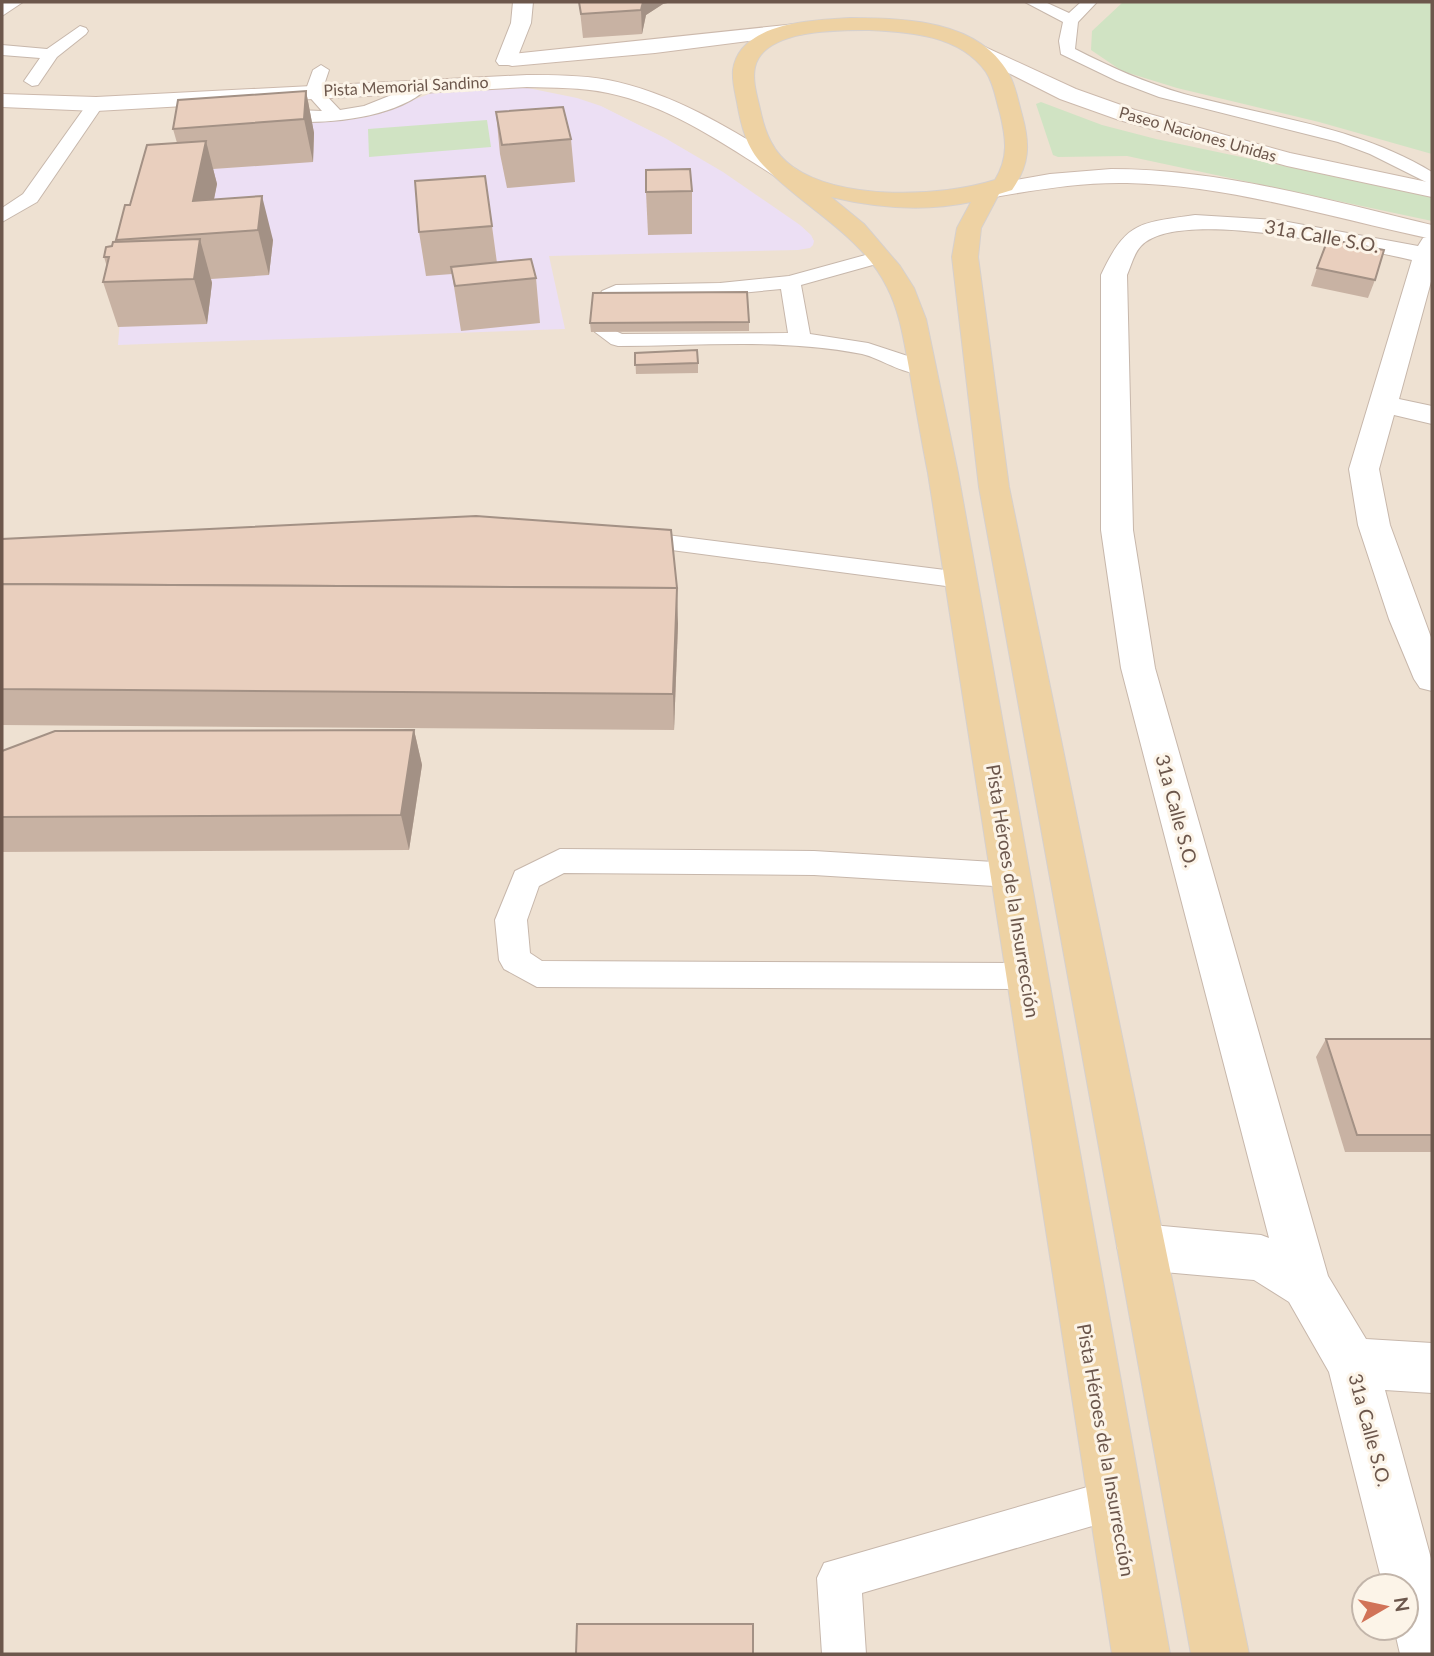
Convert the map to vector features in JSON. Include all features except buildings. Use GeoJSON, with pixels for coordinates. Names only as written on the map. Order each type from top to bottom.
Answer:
{"type":"FeatureCollection","features":[{"type":"Feature","properties":{"kind":"main road"},"geometry":{"type":"LineString","coordinates":[[796,30],[819,7]]}},
{"type":"Feature","properties":{"kind":"main road"},"geometry":{"type":"LineString","coordinates":[[922,12],[930,23],[974,48],[999,76],[1019,143],[1018,160],[1004,185],[989,191],[949,198],[888,199],[832,191],[789,175],[765,156],[757,141],[744,79],[744,65],[750,53],[765,41],[781,33],[796,30],[850,24],[894,26],[943,35],[974,48]]}},
{"type":"Feature","properties":{"kind":"main road","name":"Pista Héroes de la Insurrección"},"geometry":{"type":"LineString","coordinates":[[789,175],[855,229],[880,257],[906,299],[912,319],[961,580],[1141,1654]]}},
{"type":"Feature","properties":{"kind":"main road"},"geometry":{"type":"LineString","coordinates":[[989,191],[969,228],[965,257],[994,487],[1220,1654]]}},
{"type":"Feature","properties":{"kind":"street","name":"Pista Memorial Sandino"},"geometry":{"type":"LineString","coordinates":[[523,2],[521,23],[496,61],[655,47],[796,30]]}},
{"type":"Feature","properties":{"kind":"street","name":"Paseo Naciones Unidas"},"geometry":{"type":"LineString","coordinates":[[974,48],[1088,102],[1287,159],[1432,190]]}},
{"type":"Feature","properties":{"kind":"street","name":"Pista Memorial Sandino"},"geometry":{"type":"LineString","coordinates":[[312,71],[347,69]]}},
{"type":"Feature","properties":{"kind":"street","name":"Pista Memorial Sandino"},"geometry":{"type":"LineString","coordinates":[[143,80],[313,92],[420,71],[617,88],[683,112],[789,175]]}},
{"type":"Feature","properties":{"kind":"street"},"geometry":{"type":"LineString","coordinates":[[22,81],[60,81]]}},
{"type":"Feature","properties":{"kind":"street","name":"Pista Memorial Sandino"},"geometry":{"type":"LineString","coordinates":[[2,101],[96,103],[214,87]]}},
{"type":"Feature","properties":{"kind":"street"},"geometry":{"type":"LineString","coordinates":[[989,191],[1041,182],[1113,176],[1165,179],[1219,186],[1300,202],[1430,243],[1364,470],[1374,525],[1419,621],[1432,679]]}},
{"type":"Feature","properties":{"kind":"street","name":"31a Calle S.O."},"geometry":{"type":"LineString","coordinates":[[1429,1654],[1352,1363],[1306,1285],[1138,668],[1117,530],[1114,275],[1134,238],[1165,226],[1223,223],[1287,227],[1430,243]]}},
{"type":"Feature","properties":{"kind":"street"},"geometry":{"type":"LineString","coordinates":[[1382,404],[1432,415]]}},
{"type":"Feature","properties":{"kind":"street"},"geometry":{"type":"LineString","coordinates":[[1141,1247],[1261,1258],[1306,1285]]}},
{"type":"Feature","properties":{"kind":"street"},"geometry":{"type":"LineString","coordinates":[[1352,1363],[1432,1368]]}},
{"type":"Feature","properties":{"kind":"lane"},"geometry":{"type":"LineString","coordinates":[[2,10],[15,2]]}},
{"type":"Feature","properties":{"kind":"lane"},"geometry":{"type":"LineString","coordinates":[[1032,2],[1069,19]]}},
{"type":"Feature","properties":{"kind":"lane"},"geometry":{"type":"LineString","coordinates":[[1090,2],[1069,19],[1066,29],[1067,51],[1107,72],[1177,97],[1335,135],[1418,169],[1432,180]]}},
{"type":"Feature","properties":{"kind":"lane"},"geometry":{"type":"LineString","coordinates":[[22,81],[80,31]]}},
{"type":"Feature","properties":{"kind":"lane"},"geometry":{"type":"LineString","coordinates":[[2,50],[51,54]]}},
{"type":"Feature","properties":{"kind":"lane"},"geometry":{"type":"LineString","coordinates":[[312,71],[313,92],[337,117]]}},
{"type":"Feature","properties":{"kind":"lane"},"geometry":{"type":"LineString","coordinates":[[214,87],[273,114],[337,117],[389,104],[420,71]]}},
{"type":"Feature","properties":{"kind":"lane"},"geometry":{"type":"LineString","coordinates":[[2,216],[30,198],[96,103]]}},
{"type":"Feature","properties":{"kind":"lane"},"geometry":{"type":"LineString","coordinates":[[1287,159],[1308,143],[1312,130]]}},
{"type":"Feature","properties":{"kind":"lane"},"geometry":{"type":"LineString","coordinates":[[606,303],[609,295],[616,291],[720,289],[790,282],[880,257]]}},
{"type":"Feature","properties":{"kind":"lane"},"geometry":{"type":"LineString","coordinates":[[790,282],[800,339]]}},
{"type":"Feature","properties":{"kind":"lane"},"geometry":{"type":"LineString","coordinates":[[605,332],[618,340],[800,339],[868,349],[921,368]]}},
{"type":"Feature","properties":{"kind":"lane"},"geometry":{"type":"LineString","coordinates":[[608,536],[961,580]]}},
{"type":"Feature","properties":{"kind":"lane"},"geometry":{"type":"LineString","coordinates":[[1010,875],[814,863],[560,861],[526,878],[511,920],[515,960],[537,974],[1027,976]]}},
{"type":"Feature","properties":{"kind":"lane"},"geometry":{"type":"LineString","coordinates":[[844,1654],[839,1578],[1115,1500]]}},
{"type":"Feature","properties":{"kind":"shaded area"},"geometry":{"type":"Polygon","coordinates":[[[2,2],[1432,2],[1432,1654],[2,1654],[2,2]]]}},
{"type":"Feature","properties":{"kind":"shaded area"},"geometry":{"type":"Polygon","coordinates":[[[518,86],[577,98],[601,106],[665,138],[723,172],[800,225],[811,235],[813,245],[798,250],[549,256],[565,329],[118,345],[125,258],[257,116],[392,108],[437,91],[518,86]]]}},
{"type":"Feature","properties":{"kind":"green space"},"geometry":{"type":"Polygon","coordinates":[[[1123,2],[1432,2],[1432,154],[1319,122],[1177,88],[1122,71],[1091,50],[1092,31],[1123,2]]]}},
{"type":"Feature","properties":{"kind":"green space"},"geometry":{"type":"Polygon","coordinates":[[[1041,102],[1102,125],[1156,139],[1432,197],[1432,221],[1127,156],[1058,157],[1053,155],[1036,104],[1041,102]]]}},
{"type":"Feature","properties":{"kind":"green space"},"geometry":{"type":"Polygon","coordinates":[[[487,120],[491,147],[369,157],[368,129],[487,120]]]}}]}
